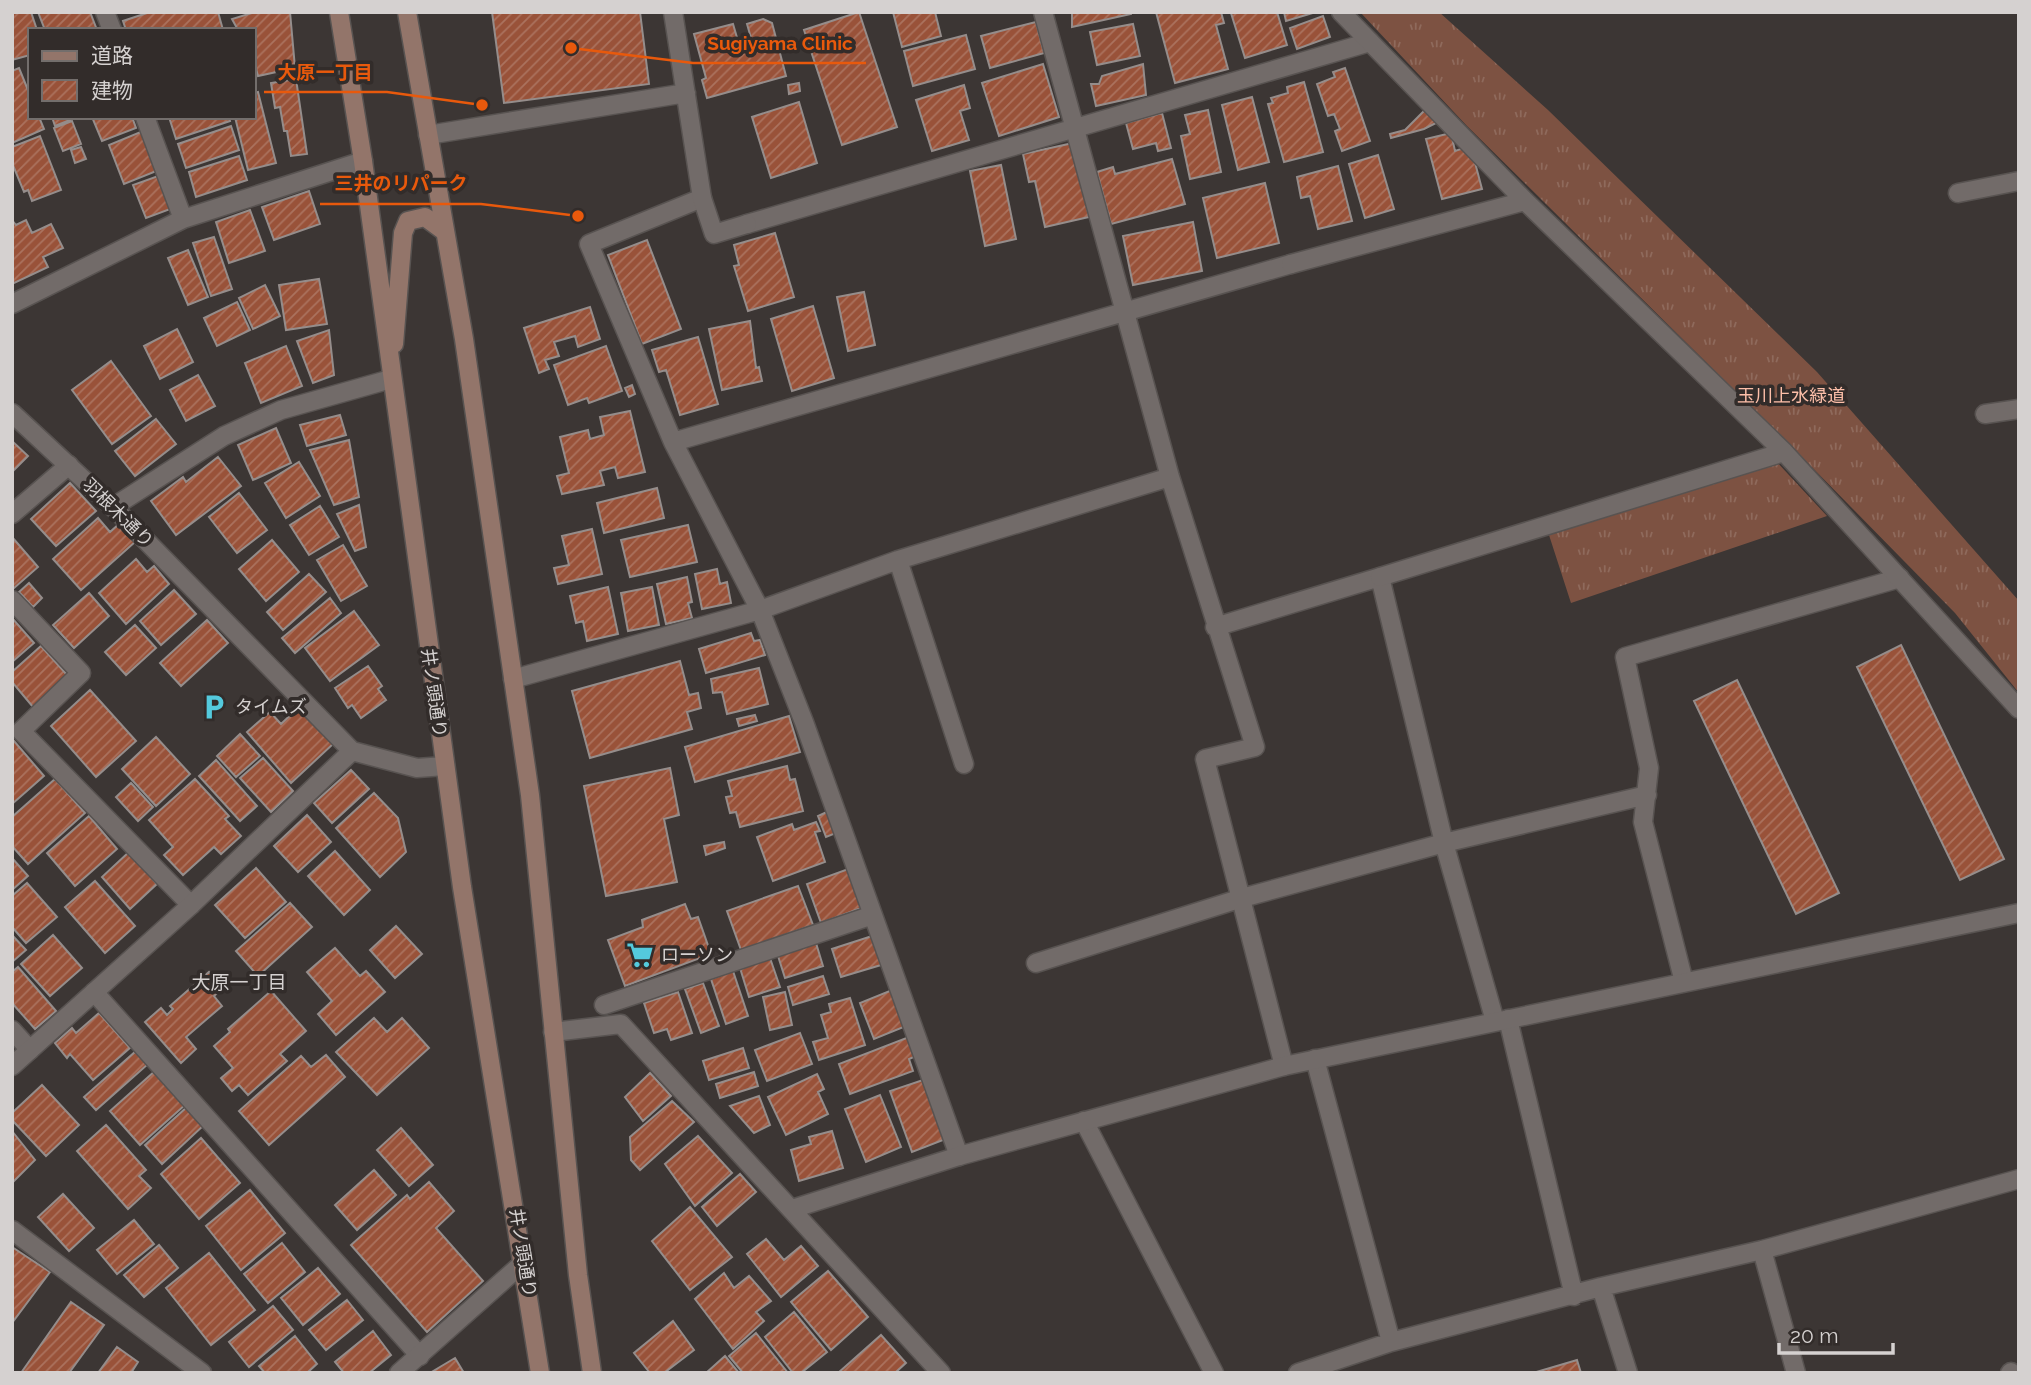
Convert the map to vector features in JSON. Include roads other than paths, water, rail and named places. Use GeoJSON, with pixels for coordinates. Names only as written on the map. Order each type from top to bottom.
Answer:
{"type":"FeatureCollection","features":[{"type":"Feature","properties":{"kind":"main road","name":"井ノ頭通り"},"geometry":{"type":"LineString","coordinates":[[339,12],[363,161],[390,379],[445,766],[540,1373]]}},
{"type":"Feature","properties":{"kind":"main road"},"geometry":{"type":"LineString","coordinates":[[407,12],[464,340],[530,795],[578,1275],[592,1373]]}},
{"type":"Feature","properties":{"kind":"main road"},"geometry":{"type":"LineString","coordinates":[[390,379],[403,233],[408,221],[416,217],[425,217],[444,231]]}},
{"type":"Feature","properties":{"kind":"street"},"geometry":{"type":"LineString","coordinates":[[673,12],[702,198],[713,234],[1370,42]]}},
{"type":"Feature","properties":{"kind":"street"},"geometry":{"type":"LineString","coordinates":[[1044,12],[1170,477],[1215,627],[1255,747],[1205,759],[1284,1066]]}},
{"type":"Feature","properties":{"kind":"street"},"geometry":{"type":"LineString","coordinates":[[1341,12],[1525,201],[1784,452],[2019,709]]}},
{"type":"Feature","properties":{"kind":"street"},"geometry":{"type":"LineString","coordinates":[[428,135],[686,93]]}},
{"type":"Feature","properties":{"kind":"street"},"geometry":{"type":"LineString","coordinates":[[146,119],[183,219]]}},
{"type":"Feature","properties":{"kind":"street"},"geometry":{"type":"LineString","coordinates":[[12,304],[183,219],[323,171],[363,161]]}},
{"type":"Feature","properties":{"kind":"street"},"geometry":{"type":"LineString","coordinates":[[1958,193],[2019,181]]}},
{"type":"Feature","properties":{"kind":"street"},"geometry":{"type":"LineString","coordinates":[[702,198],[589,244],[673,442],[760,610],[959,1156]]}},
{"type":"Feature","properties":{"kind":"street"},"geometry":{"type":"LineString","coordinates":[[673,442],[1291,264],[1525,201]]}},
{"type":"Feature","properties":{"kind":"street"},"geometry":{"type":"LineString","coordinates":[[113,507],[224,436],[281,410],[390,379]]}},
{"type":"Feature","properties":{"kind":"street"},"geometry":{"type":"LineString","coordinates":[[1985,414],[2019,408]]}},
{"type":"Feature","properties":{"kind":"street","name":"羽根木通り"},"geometry":{"type":"LineString","coordinates":[[12,413],[113,507],[352,751]]}},
{"type":"Feature","properties":{"kind":"street"},"geometry":{"type":"LineString","coordinates":[[1215,627],[1784,452]]}},
{"type":"Feature","properties":{"kind":"street"},"geometry":{"type":"LineString","coordinates":[[12,514],[69,465]]}},
{"type":"Feature","properties":{"kind":"street"},"geometry":{"type":"LineString","coordinates":[[513,679],[760,610],[898,560],[1170,477]]}},
{"type":"Feature","properties":{"kind":"street"},"geometry":{"type":"LineString","coordinates":[[898,560],[964,764]]}},
{"type":"Feature","properties":{"kind":"street"},"geometry":{"type":"LineString","coordinates":[[1380,577],[1444,843],[1502,1020],[1574,1296]]}},
{"type":"Feature","properties":{"kind":"street"},"geometry":{"type":"LineString","coordinates":[[1684,982],[1643,822],[1649,768],[1625,657],[1900,578]]}},
{"type":"Feature","properties":{"kind":"street"},"geometry":{"type":"LineString","coordinates":[[12,600],[81,673],[21,731],[191,905]]}},
{"type":"Feature","properties":{"kind":"street"},"geometry":{"type":"LineString","coordinates":[[12,1066],[191,905],[352,751],[417,768],[445,766]]}},
{"type":"Feature","properties":{"kind":"street"},"geometry":{"type":"LineString","coordinates":[[1036,963],[1242,898],[1444,843],[1647,796]]}},
{"type":"Feature","properties":{"kind":"street"},"geometry":{"type":"LineString","coordinates":[[792,1209],[959,1156],[1284,1066],[2019,913]]}},
{"type":"Feature","properties":{"kind":"street"},"geometry":{"type":"LineString","coordinates":[[604,1005],[873,915]]}},
{"type":"Feature","properties":{"kind":"street"},"geometry":{"type":"LineString","coordinates":[[94,992],[420,1356]]}},
{"type":"Feature","properties":{"kind":"street"},"geometry":{"type":"LineString","coordinates":[[553,1032],[621,1024],[941,1373]]}},
{"type":"Feature","properties":{"kind":"street"},"geometry":{"type":"LineString","coordinates":[[12,1030],[30,1050]]}},
{"type":"Feature","properties":{"kind":"street"},"geometry":{"type":"LineString","coordinates":[[1315,1059],[1391,1342]]}},
{"type":"Feature","properties":{"kind":"street"},"geometry":{"type":"LineString","coordinates":[[1084,1121],[1214,1373]]}},
{"type":"Feature","properties":{"kind":"street"},"geometry":{"type":"LineString","coordinates":[[1298,1373],[1391,1342],[1601,1287],[1762,1250],[2019,1179]]}},
{"type":"Feature","properties":{"kind":"street"},"geometry":{"type":"LineString","coordinates":[[12,1230],[202,1373]]}},
{"type":"Feature","properties":{"kind":"street"},"geometry":{"type":"LineString","coordinates":[[1762,1250],[1796,1373]]}},
{"type":"Feature","properties":{"kind":"street"},"geometry":{"type":"LineString","coordinates":[[399,1373],[524,1262]]}},
{"type":"Feature","properties":{"kind":"street"},"geometry":{"type":"LineString","coordinates":[[1601,1287],[1628,1373]]}},
{"type":"Feature","properties":{"kind":"place","name":"Sugiyama Clinic"},"geometry":{"type":"Point","coordinates":[571,48]}},
{"type":"Feature","properties":{"kind":"place","name":"大原一丁目"},"geometry":{"type":"Point","coordinates":[482,105]}},
{"type":"Feature","properties":{"kind":"place","name":"三井のリパーク"},"geometry":{"type":"Point","coordinates":[578,216]}},
{"type":"Feature","properties":{"kind":"place","name":"タイムズ"},"geometry":{"type":"Point","coordinates":[214,707]}},
{"type":"Feature","properties":{"kind":"place","name":"ローソン"},"geometry":{"type":"Point","coordinates":[640,955]}},
{"type":"Feature","properties":{"kind":"district","name":"大原一丁目"},"geometry":{"type":"Point","coordinates":[239,982]}},
{"type":"Feature","properties":{"kind":"park label","name":"玉川上水緑道"},"geometry":{"type":"Point","coordinates":[1791,396]}}]}
